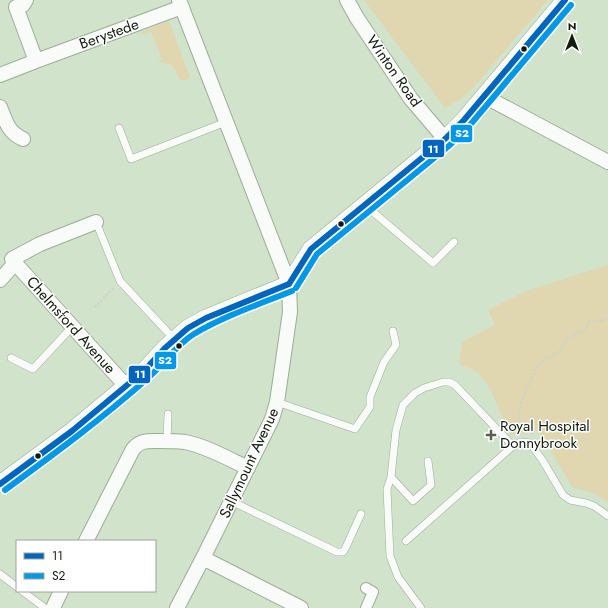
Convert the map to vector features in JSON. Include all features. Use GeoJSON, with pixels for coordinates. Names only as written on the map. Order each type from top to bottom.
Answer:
{"type":"FeatureCollection","features":[{"type":"Feature","properties":{"kind":"street"},"geometry":{"type":"LineString","coordinates":[[26,0],[24,4],[16,7],[36,61]]}},
{"type":"Feature","properties":{"kind":"street","name":"Winton Road"},"geometry":{"type":"LineString","coordinates":[[347,0],[357,18],[412,99],[445,139]]}},
{"type":"Feature","properties":{"kind":"street"},"geometry":{"type":"LineString","coordinates":[[0,484],[72,431],[144,371],[174,339],[188,328],[197,322],[289,284],[311,249],[445,139],[464,120],[566,0]]}},
{"type":"Feature","properties":{"kind":"street","name":"Berystede"},"geometry":{"type":"LineString","coordinates":[[0,74],[181,3]]}},
{"type":"Feature","properties":{"kind":"street","name":"Sallymount Avenue"},"geometry":{"type":"LineString","coordinates":[[176,608],[203,558],[270,423],[277,402],[290,312],[289,284],[181,3]]}},
{"type":"Feature","properties":{"kind":"street"},"geometry":{"type":"LineString","coordinates":[[484,96],[608,162]]}},
{"type":"Feature","properties":{"kind":"street"},"geometry":{"type":"LineString","coordinates":[[0,107],[9,129],[23,139]]}},
{"type":"Feature","properties":{"kind":"street","name":"Chelmsford Avenue"},"geometry":{"type":"LineString","coordinates":[[96,222],[40,244],[12,259],[126,386]]}},
{"type":"Feature","properties":{"kind":"street","name":"Chelmsford Avenue"},"geometry":{"type":"LineString","coordinates":[[0,280],[15,264]]}},
{"type":"Feature","properties":{"kind":"street"},"geometry":{"type":"LineString","coordinates":[[87,540],[136,445],[145,441],[191,443],[248,468]]}},
{"type":"Feature","properties":{"kind":"street"},"geometry":{"type":"LineString","coordinates":[[203,558],[301,608]]}},
{"type":"Feature","properties":{"kind":"street"},"geometry":{"type":"LineString","coordinates":[[366,588],[373,592],[366,608]]}},
{"type":"Feature","properties":{"kind":"street"},"geometry":{"type":"LineString","coordinates":[[53,608],[61,592]]}},
{"type":"Feature","properties":{"kind":"lane"},"geometry":{"type":"LineString","coordinates":[[120,128],[131,159],[226,122]]}},
{"type":"Feature","properties":{"kind":"lane"},"geometry":{"type":"LineString","coordinates":[[366,204],[373,212],[433,263],[454,242]]}},
{"type":"Feature","properties":{"kind":"lane"},"geometry":{"type":"LineString","coordinates":[[96,222],[120,280],[174,339]]}},
{"type":"Feature","properties":{"kind":"lane"},"geometry":{"type":"LineString","coordinates":[[11,358],[33,369],[72,327]]}},
{"type":"Feature","properties":{"kind":"lane"},"geometry":{"type":"LineString","coordinates":[[277,402],[355,429],[370,407],[370,397],[384,362],[396,345],[394,331]]}},
{"type":"Feature","properties":{"kind":"lane"},"geometry":{"type":"LineString","coordinates":[[421,608],[398,577],[394,570],[390,556],[387,489],[391,477],[396,430],[403,405],[414,393],[424,388],[439,383],[449,382],[455,385],[513,446]]}},
{"type":"Feature","properties":{"kind":"lane"},"geometry":{"type":"LineString","coordinates":[[167,441],[168,414]]}},
{"type":"Feature","properties":{"kind":"lane"},"geometry":{"type":"LineString","coordinates":[[406,541],[513,446],[521,442],[530,443],[543,461],[562,495],[570,500],[594,506],[608,516]]}},
{"type":"Feature","properties":{"kind":"lane"},"geometry":{"type":"LineString","coordinates":[[391,477],[413,501],[431,485],[428,461]]}},
{"type":"Feature","properties":{"kind":"lane"},"geometry":{"type":"LineString","coordinates":[[231,501],[337,552],[342,552],[345,549],[361,514]]}},
{"type":"Feature","properties":{"kind":"lane"},"geometry":{"type":"LineString","coordinates":[[0,574],[16,586]]}},
{"type":"Feature","properties":{"kind":"lane"},"geometry":{"type":"LineString","coordinates":[[23,592],[45,608]]}},
{"type":"Feature","properties":{"kind":"path"},"geometry":{"type":"LineString","coordinates":[[95,307],[120,280]]}},
{"type":"Feature","properties":{"kind":"path"},"geometry":{"type":"LineString","coordinates":[[537,439],[518,417],[523,397],[538,365],[545,358],[555,355],[560,351],[566,339],[585,329],[590,321],[600,321],[608,318]]}},
{"type":"Feature","properties":{"kind":"shaded area"},"geometry":{"type":"Polygon","coordinates":[[[364,0],[548,0],[475,86],[462,98],[445,108],[364,0]]]}},
{"type":"Feature","properties":{"kind":"shaded area"},"geometry":{"type":"Polygon","coordinates":[[[169,21],[190,77],[184,81],[178,76],[172,65],[158,61],[162,59],[151,32],[142,35],[141,32],[169,21]]]}},
{"type":"Feature","properties":{"kind":"shaded area"},"geometry":{"type":"Polygon","coordinates":[[[608,265],[608,502],[591,492],[573,488],[537,429],[525,434],[511,435],[488,385],[476,371],[459,364],[462,342],[495,325],[488,310],[526,291],[608,265]]]}},
{"type":"Feature","properties":{"kind":"transit line","name":"11"},"geometry":{"type":"LineString","coordinates":[[289,284],[311,249],[445,139],[464,120],[565,0]]}},
{"type":"Feature","properties":{"kind":"transit line","name":"S2"},"geometry":{"type":"LineString","coordinates":[[296,288],[317,254],[450,145],[470,125],[571,5]]}},
{"type":"Feature","properties":{"kind":"transit line","name":"11"},"geometry":{"type":"LineString","coordinates":[[0,484],[72,431],[144,371],[165,348],[188,328],[206,318],[289,284]]}},
{"type":"Feature","properties":{"kind":"transit line","name":"S2"},"geometry":{"type":"LineString","coordinates":[[5,490],[96,422],[148,378],[188,338],[230,316],[292,291]]}},
{"type":"Feature","properties":{"kind":"place","name":"Royal Hospital Donnybrook"},"geometry":{"type":"Point","coordinates":[491,435]}}]}
